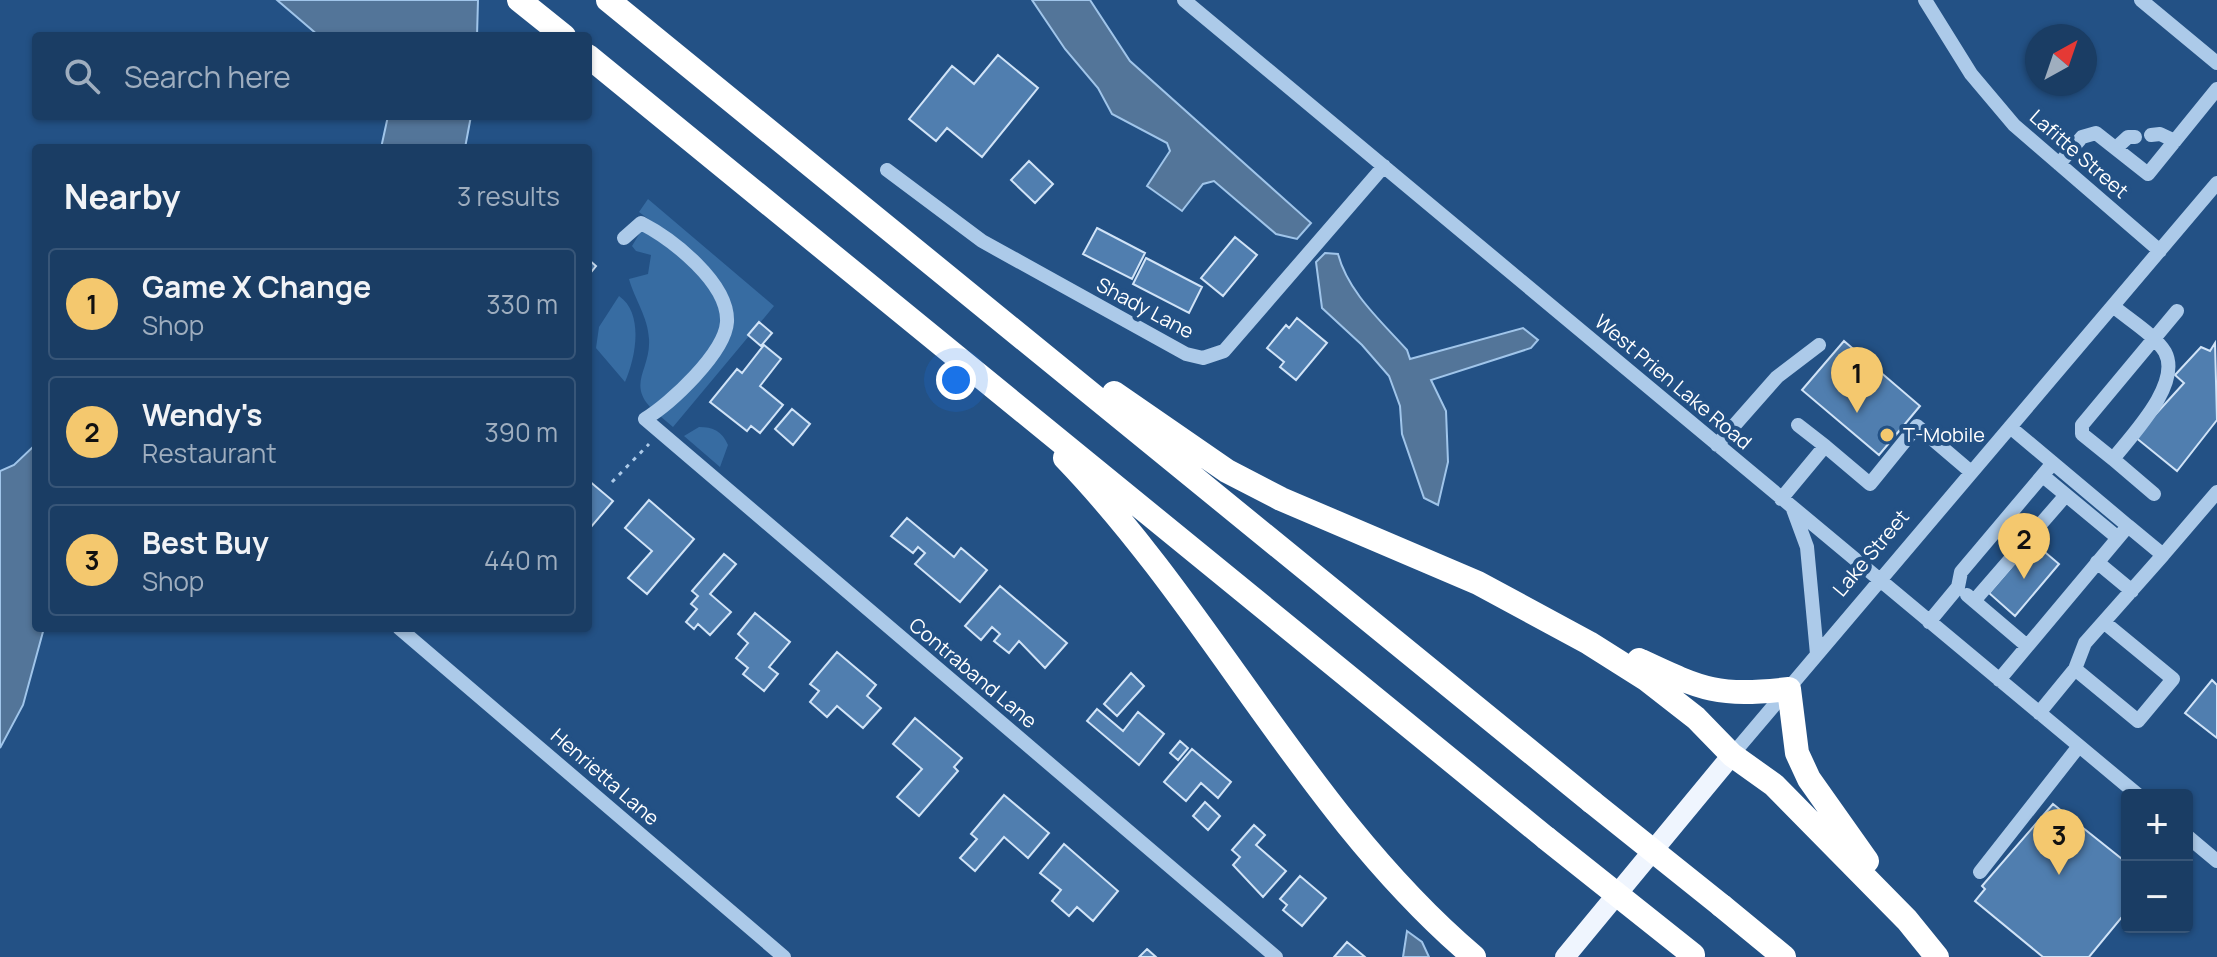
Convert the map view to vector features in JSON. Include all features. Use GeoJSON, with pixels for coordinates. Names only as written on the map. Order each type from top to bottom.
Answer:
{"type":"FeatureCollection","features":[{"type":"Feature","properties":{"kind":"highway"},"geometry":{"type":"LineString","coordinates":[[519,0],[559,32]]}},
{"type":"Feature","properties":{"kind":"highway"},"geometry":{"type":"LineString","coordinates":[[608,0],[1784,957]]}},
{"type":"Feature","properties":{"kind":"highway"},"geometry":{"type":"LineString","coordinates":[[592,59],[1694,956]]}},
{"type":"Feature","properties":{"kind":"highway"},"geometry":{"type":"LineString","coordinates":[[981,304],[1227,471],[1281,499],[1478,583],[1562,628],[1646,679],[1696,718],[1732,755],[1774,785],[1907,920]]}},
{"type":"Feature","properties":{"kind":"highway"},"geometry":{"type":"LineString","coordinates":[[999,390],[1151,555],[1363,847],[1474,957]]}},
{"type":"Feature","properties":{"kind":"highway"},"geometry":{"type":"LineString","coordinates":[[1562,628],[1688,683],[1712,690],[1749,693],[1789,689],[1797,753],[1809,779],[1907,920],[1937,957]]}},
{"type":"Feature","properties":{"kind":"main road","name":"Lake Street"},"geometry":{"type":"LineString","coordinates":[[1565,957],[1732,755]]}},
{"type":"Feature","properties":{"kind":"street","name":"West Prien Lake Road"},"geometry":{"type":"LineString","coordinates":[[1184,0],[2131,789]]}},
{"type":"Feature","properties":{"kind":"street","name":"Lafitte Street"},"geometry":{"type":"LineString","coordinates":[[1925,0],[1989,97],[2059,164],[2160,251]]}},
{"type":"Feature","properties":{"kind":"street"},"geometry":{"type":"LineString","coordinates":[[2141,0],[2217,63]]}},
{"type":"Feature","properties":{"kind":"street"},"geometry":{"type":"LineString","coordinates":[[2059,164],[2082,137],[2096,133],[2148,174],[2217,89]]}},
{"type":"Feature","properties":{"kind":"street"},"geometry":{"type":"LineString","coordinates":[[2151,135],[2160,134],[2175,141]]}},
{"type":"Feature","properties":{"kind":"street"},"geometry":{"type":"LineString","coordinates":[[2116,148],[2128,137],[2135,137]]}},
{"type":"Feature","properties":{"kind":"street","name":"Shady Lane"},"geometry":{"type":"LineString","coordinates":[[887,170],[982,241],[1186,354],[1203,358],[1224,351],[1384,166]]}},
{"type":"Feature","properties":{"kind":"street","name":"Lake Street"},"geometry":{"type":"LineString","coordinates":[[1732,755],[2217,183]]}},
{"type":"Feature","properties":{"kind":"street","name":"Contraband Lane"},"geometry":{"type":"LineString","coordinates":[[624,238],[641,223],[667,236],[697,263],[718,295],[727,319],[724,337],[715,352],[668,401],[645,419],[1276,957]]}},
{"type":"Feature","properties":{"kind":"street"},"geometry":{"type":"LineString","coordinates":[[2113,306],[2163,349],[2170,365],[2157,402],[2113,459]]}},
{"type":"Feature","properties":{"kind":"street"},"geometry":{"type":"LineString","coordinates":[[2154,494],[2082,434],[2082,425],[2177,311]]}},
{"type":"Feature","properties":{"kind":"street"},"geometry":{"type":"LineString","coordinates":[[1717,445],[1777,377],[1819,345]]}},
{"type":"Feature","properties":{"kind":"street"},"geometry":{"type":"LineString","coordinates":[[1798,425],[1870,484],[1917,426],[1971,472]]}},
{"type":"Feature","properties":{"kind":"street"},"geometry":{"type":"LineString","coordinates":[[2010,427],[2163,555]]}},
{"type":"Feature","properties":{"kind":"street"},"geometry":{"type":"LineString","coordinates":[[1781,499],[1825,446]]}},
{"type":"Feature","properties":{"kind":"street"},"geometry":{"type":"LineString","coordinates":[[1929,622],[1958,587],[1961,572],[2053,463]]}},
{"type":"Feature","properties":{"kind":"street"},"geometry":{"type":"LineString","coordinates":[[2043,476],[2118,538]]}},
{"type":"Feature","properties":{"kind":"street"},"geometry":{"type":"LineString","coordinates":[[2039,713],[2075,669],[2085,643],[2217,492]]}},
{"type":"Feature","properties":{"kind":"street"},"geometry":{"type":"LineString","coordinates":[[1974,601],[2066,495]]}},
{"type":"Feature","properties":{"kind":"street"},"geometry":{"type":"LineString","coordinates":[[1793,509],[1807,547],[1817,654]]}},
{"type":"Feature","properties":{"kind":"street"},"geometry":{"type":"LineString","coordinates":[[1999,680],[2128,526]]}},
{"type":"Feature","properties":{"kind":"street"},"geometry":{"type":"LineString","coordinates":[[2097,562],[2132,591]]}},
{"type":"Feature","properties":{"kind":"street"},"geometry":{"type":"LineString","coordinates":[[1958,587],[2027,646]]}},
{"type":"Feature","properties":{"kind":"street"},"geometry":{"type":"LineString","coordinates":[[2075,669],[2138,721],[2173,679],[2105,623]]}},
{"type":"Feature","properties":{"kind":"street","name":"Henrietta Lane"},"geometry":{"type":"LineString","coordinates":[[404,632],[784,957]]}},
{"type":"Feature","properties":{"kind":"street"},"geometry":{"type":"LineString","coordinates":[[1980,872],[2079,746]]}},
{"type":"Feature","properties":{"kind":"street"},"geometry":{"type":"LineString","coordinates":[[2193,841],[2217,861]]}},
{"type":"Feature","properties":{"kind":"path"},"geometry":{"type":"LineString","coordinates":[[612,482],[659,431]]}},
{"type":"Feature","properties":{"kind":"shaded area"},"geometry":{"type":"Polygon","coordinates":[[[277,0],[478,0],[477,32],[314,32],[277,0]]]}},
{"type":"Feature","properties":{"kind":"shaded area"},"geometry":{"type":"Polygon","coordinates":[[[1032,0],[1090,0],[1130,61],[1311,223],[1297,239],[1276,234],[1214,181],[1203,184],[1182,211],[1147,186],[1170,151],[1167,143],[1112,114],[1098,88],[1065,49],[1032,0]]]}},
{"type":"Feature","properties":{"kind":"shaded area"},"geometry":{"type":"Polygon","coordinates":[[[387,120],[470,120],[466,144],[382,144],[387,120]]]}},
{"type":"Feature","properties":{"kind":"shaded area"},"geometry":{"type":"Polygon","coordinates":[[[648,199],[774,306],[673,427],[660,416],[731,330],[692,252],[639,212],[648,199]]]}},
{"type":"Feature","properties":{"kind":"shaded area"},"geometry":{"type":"Polygon","coordinates":[[[641,231],[650,232],[701,278],[721,308],[724,323],[716,347],[653,410],[645,401],[640,384],[649,350],[648,331],[629,279],[648,274],[651,255],[636,251],[632,246],[641,231]]]}},
{"type":"Feature","properties":{"kind":"shaded area"},"geometry":{"type":"Polygon","coordinates":[[[1325,253],[1338,254],[1357,293],[1407,350],[1410,359],[1523,328],[1538,340],[1531,348],[1431,380],[1446,411],[1448,462],[1438,505],[1424,498],[1402,434],[1400,406],[1389,376],[1362,345],[1322,308],[1316,262],[1325,253]]]}},
{"type":"Feature","properties":{"kind":"shaded area"},"geometry":{"type":"Polygon","coordinates":[[[619,296],[632,313],[636,336],[625,382],[596,348],[599,327],[619,296]]]}},
{"type":"Feature","properties":{"kind":"shaded area"},"geometry":{"type":"Polygon","coordinates":[[[699,427],[716,431],[726,440],[728,445],[720,467],[684,436],[699,427]]]}},
{"type":"Feature","properties":{"kind":"shaded area"},"geometry":{"type":"Polygon","coordinates":[[[32,448],[32,632],[43,632],[23,705],[0,748],[0,471],[14,465],[32,448]]]}},
{"type":"Feature","properties":{"kind":"shaded area"},"geometry":{"type":"Polygon","coordinates":[[[1407,931],[1422,942],[1429,957],[1403,957],[1407,931]]]}},
{"type":"Feature","properties":{"kind":"building"},"geometry":{"type":"Polygon","coordinates":[[[998,55],[1038,88],[982,157],[947,128],[936,141],[909,119],[952,66],[974,84],[998,55]]]}},
{"type":"Feature","properties":{"kind":"building"},"geometry":{"type":"Polygon","coordinates":[[[1029,161],[1053,184],[1035,203],[1011,180],[1029,161]]]}},
{"type":"Feature","properties":{"kind":"building"},"geometry":{"type":"Polygon","coordinates":[[[1097,228],[1145,253],[1132,279],[1083,254],[1097,228]]]}},
{"type":"Feature","properties":{"kind":"building"},"geometry":{"type":"Polygon","coordinates":[[[1235,237],[1257,255],[1223,296],[1201,278],[1235,237]]]}},
{"type":"Feature","properties":{"kind":"building"},"geometry":{"type":"Polygon","coordinates":[[[1146,258],[1202,287],[1189,313],[1133,284],[1146,258]]]}},
{"type":"Feature","properties":{"kind":"building"},"geometry":{"type":"Polygon","coordinates":[[[1297,318],[1327,343],[1296,380],[1280,367],[1284,362],[1267,348],[1286,325],[1289,328],[1297,318]]]}},
{"type":"Feature","properties":{"kind":"building"},"geometry":{"type":"Polygon","coordinates":[[[759,322],[772,333],[761,346],[748,335],[759,322]]]}},
{"type":"Feature","properties":{"kind":"building"},"geometry":{"type":"Polygon","coordinates":[[[1844,341],[1920,406],[1879,455],[1802,390],[1844,341]]]}},
{"type":"Feature","properties":{"kind":"building"},"geometry":{"type":"Polygon","coordinates":[[[2215,343],[2217,420],[2177,471],[2135,437],[2184,383],[2175,375],[2201,347],[2210,351],[2215,343]]]}},
{"type":"Feature","properties":{"kind":"building"},"geometry":{"type":"Polygon","coordinates":[[[764,345],[781,359],[760,386],[783,405],[760,433],[751,426],[747,431],[710,402],[737,369],[742,373],[764,345]]]}},
{"type":"Feature","properties":{"kind":"building"},"geometry":{"type":"Polygon","coordinates":[[[792,409],[810,424],[793,445],[775,429],[792,409]]]}},
{"type":"Feature","properties":{"kind":"building"},"geometry":{"type":"Polygon","coordinates":[[[592,483],[613,501],[592,526],[592,483]]]}},
{"type":"Feature","properties":{"kind":"building"},"geometry":{"type":"Polygon","coordinates":[[[649,500],[694,539],[647,594],[628,578],[652,551],[625,528],[649,500]]]}},
{"type":"Feature","properties":{"kind":"building"},"geometry":{"type":"Polygon","coordinates":[[[907,518],[954,557],[961,548],[987,570],[960,602],[915,564],[925,553],[918,547],[913,553],[891,536],[907,518]]]}},
{"type":"Feature","properties":{"kind":"building"},"geometry":{"type":"Polygon","coordinates":[[[2033,542],[2059,564],[2015,616],[1989,593],[2033,542]]]}},
{"type":"Feature","properties":{"kind":"building"},"geometry":{"type":"Polygon","coordinates":[[[724,554],[736,564],[710,594],[731,612],[710,635],[698,624],[694,629],[686,622],[697,609],[691,604],[698,596],[692,591],[724,554]]]}},
{"type":"Feature","properties":{"kind":"building"},"geometry":{"type":"Polygon","coordinates":[[[1000,586],[1067,643],[1045,668],[1019,641],[1009,653],[994,641],[1000,634],[992,627],[981,640],[965,626],[1000,586]]]}},
{"type":"Feature","properties":{"kind":"building"},"geometry":{"type":"Polygon","coordinates":[[[755,613],[790,642],[769,667],[778,674],[764,691],[743,674],[748,668],[736,658],[748,643],[738,634],[755,613]]]}},
{"type":"Feature","properties":{"kind":"building"},"geometry":{"type":"Polygon","coordinates":[[[837,652],[876,685],[867,696],[881,708],[863,728],[837,706],[827,717],[810,702],[819,691],[810,684],[837,652]]]}},
{"type":"Feature","properties":{"kind":"building"},"geometry":{"type":"Polygon","coordinates":[[[1131,673],[1144,686],[1117,716],[1104,704],[1131,673]]]}},
{"type":"Feature","properties":{"kind":"building"},"geometry":{"type":"Polygon","coordinates":[[[2212,680],[2217,685],[2217,738],[2185,713],[2212,680]]]}},
{"type":"Feature","properties":{"kind":"building"},"geometry":{"type":"Polygon","coordinates":[[[1097,709],[1123,731],[1138,712],[1164,734],[1139,765],[1087,721],[1097,709]]]}},
{"type":"Feature","properties":{"kind":"building"},"geometry":{"type":"Polygon","coordinates":[[[915,718],[962,758],[954,767],[958,771],[919,816],[897,797],[922,769],[893,744],[915,718]]]}},
{"type":"Feature","properties":{"kind":"building"},"geometry":{"type":"Polygon","coordinates":[[[1180,741],[1188,748],[1178,760],[1170,753],[1180,741]]]}},
{"type":"Feature","properties":{"kind":"building"},"geometry":{"type":"Polygon","coordinates":[[[1192,749],[1231,782],[1218,798],[1201,783],[1186,801],[1164,782],[1192,749]]]}},
{"type":"Feature","properties":{"kind":"building"},"geometry":{"type":"Polygon","coordinates":[[[1004,795],[1049,833],[1028,858],[1004,837],[975,871],[960,858],[977,839],[971,834],[1004,795]]]}},
{"type":"Feature","properties":{"kind":"building"},"geometry":{"type":"Polygon","coordinates":[[[1205,802],[1220,816],[1208,830],[1193,816],[1205,802]]]}},
{"type":"Feature","properties":{"kind":"building"},"geometry":{"type":"Polygon","coordinates":[[[2053,804],[2121,858],[2121,918],[2089,957],[2043,957],[1975,901],[1985,889],[1982,886],[2053,804]]]}},
{"type":"Feature","properties":{"kind":"building"},"geometry":{"type":"Polygon","coordinates":[[[1254,825],[1265,835],[1256,845],[1286,871],[1263,897],[1233,865],[1240,857],[1232,850],[1254,825]]]}},
{"type":"Feature","properties":{"kind":"building"},"geometry":{"type":"Polygon","coordinates":[[[1064,844],[1118,891],[1093,921],[1077,907],[1069,916],[1052,901],[1061,890],[1040,873],[1064,844]]]}},
{"type":"Feature","properties":{"kind":"building"},"geometry":{"type":"Polygon","coordinates":[[[1300,876],[1326,898],[1302,926],[1283,910],[1287,905],[1280,899],[1300,876]]]}},
{"type":"Feature","properties":{"kind":"building"},"geometry":{"type":"Polygon","coordinates":[[[1347,942],[1365,957],[1334,957],[1347,942]]]}},
{"type":"Feature","properties":{"kind":"building"},"geometry":{"type":"Polygon","coordinates":[[[1147,949],[1156,957],[1139,957],[1147,949]]]}},
{"type":"Feature","properties":{"kind":"place","name":"Game X Change"},"geometry":{"type":"Point","coordinates":[1857,413]}},
{"type":"Feature","properties":{"kind":"place","name":"T-Mobile"},"geometry":{"type":"Point","coordinates":[1887,435]}},
{"type":"Feature","properties":{"kind":"place","name":"Wendy's"},"geometry":{"type":"Point","coordinates":[2024,579]}},
{"type":"Feature","properties":{"kind":"place","name":"Best Buy"},"geometry":{"type":"Point","coordinates":[2059,875]}}]}
